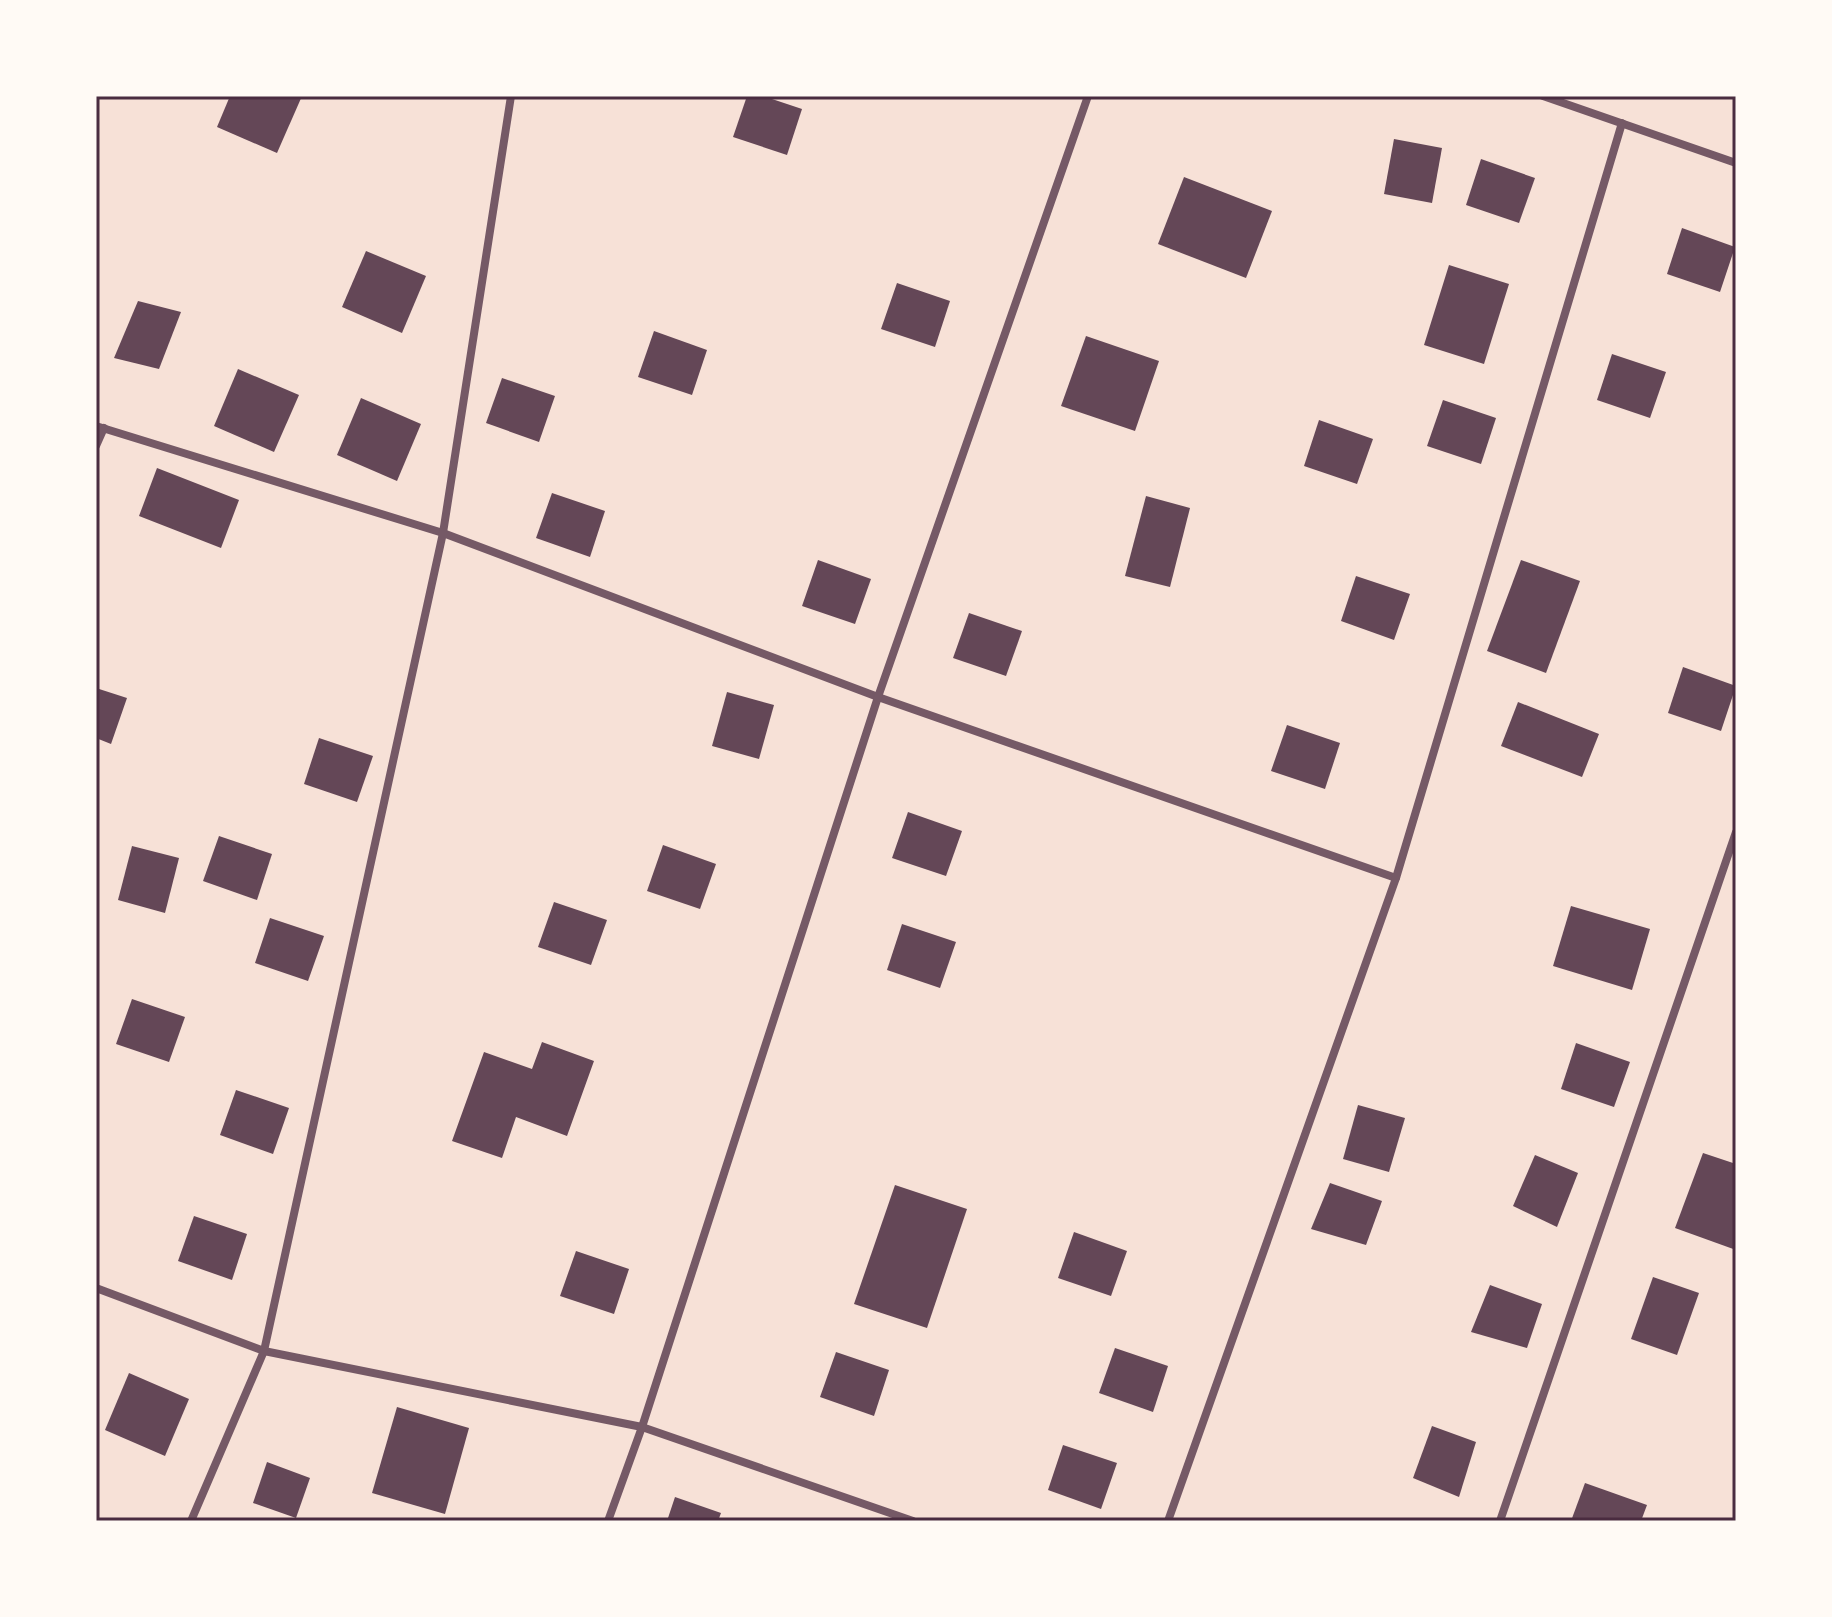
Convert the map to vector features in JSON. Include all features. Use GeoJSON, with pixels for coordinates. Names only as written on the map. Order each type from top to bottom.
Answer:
{"type":"FeatureCollection","features":[{"type":"Feature","properties":{"kind":"street"},"geometry":{"type":"LineString","coordinates":[[191,1521],[264,1351],[443,533],[511,96]]}},
{"type":"Feature","properties":{"kind":"street"},"geometry":{"type":"LineString","coordinates":[[608,1521],[642,1427],[878,697],[1088,96]]}},
{"type":"Feature","properties":{"kind":"street"},"geometry":{"type":"LineString","coordinates":[[1543,96],[1736,163]]}},
{"type":"Feature","properties":{"kind":"street"},"geometry":{"type":"LineString","coordinates":[[1168,1521],[1396,878],[1622,123]]}},
{"type":"Feature","properties":{"kind":"street"},"geometry":{"type":"LineString","coordinates":[[96,446],[100,427],[443,533],[878,697],[1396,878]]}},
{"type":"Feature","properties":{"kind":"street"},"geometry":{"type":"LineString","coordinates":[[1500,1521],[1736,832]]}},
{"type":"Feature","properties":{"kind":"street"},"geometry":{"type":"LineString","coordinates":[[96,1288],[264,1351],[642,1427],[913,1521]]}},
{"type":"Feature","properties":{"kind":"building"},"geometry":{"type":"Polygon","coordinates":[[[230,96],[302,96],[277,153],[217,127],[230,96]]]}},
{"type":"Feature","properties":{"kind":"building"},"geometry":{"type":"Polygon","coordinates":[[[747,96],[763,96],[802,109],[787,155],[733,137],[747,96]]]}},
{"type":"Feature","properties":{"kind":"building"},"geometry":{"type":"Polygon","coordinates":[[[1394,139],[1442,148],[1432,203],[1384,194],[1394,139]]]}},
{"type":"Feature","properties":{"kind":"building"},"geometry":{"type":"Polygon","coordinates":[[[1481,159],[1535,178],[1519,223],[1466,205],[1481,159]]]}},
{"type":"Feature","properties":{"kind":"building"},"geometry":{"type":"Polygon","coordinates":[[[1184,177],[1272,211],[1246,278],[1158,244],[1184,177]]]}},
{"type":"Feature","properties":{"kind":"building"},"geometry":{"type":"Polygon","coordinates":[[[1682,228],[1735,247],[1720,292],[1667,274],[1682,228]]]}},
{"type":"Feature","properties":{"kind":"building"},"geometry":{"type":"Polygon","coordinates":[[[366,251],[426,276],[402,333],[342,307],[366,251]]]}},
{"type":"Feature","properties":{"kind":"building"},"geometry":{"type":"Polygon","coordinates":[[[1449,265],[1509,284],[1484,364],[1424,345],[1449,265]]]}},
{"type":"Feature","properties":{"kind":"building"},"geometry":{"type":"Polygon","coordinates":[[[897,283],[950,301],[935,347],[881,329],[897,283]]]}},
{"type":"Feature","properties":{"kind":"building"},"geometry":{"type":"Polygon","coordinates":[[[138,301],[181,312],[159,369],[114,358],[138,301]]]}},
{"type":"Feature","properties":{"kind":"building"},"geometry":{"type":"Polygon","coordinates":[[[654,331],[707,350],[692,395],[638,377],[654,331]]]}},
{"type":"Feature","properties":{"kind":"building"},"geometry":{"type":"Polygon","coordinates":[[[1086,336],[1159,361],[1135,431],[1061,406],[1086,336]]]}},
{"type":"Feature","properties":{"kind":"building"},"geometry":{"type":"Polygon","coordinates":[[[1612,354],[1666,372],[1650,418],[1597,400],[1612,354]]]}},
{"type":"Feature","properties":{"kind":"building"},"geometry":{"type":"Polygon","coordinates":[[[238,369],[299,395],[274,452],[214,426],[238,369]]]}},
{"type":"Feature","properties":{"kind":"building"},"geometry":{"type":"Polygon","coordinates":[[[502,378],[555,396],[539,442],[486,423],[502,378]]]}},
{"type":"Feature","properties":{"kind":"building"},"geometry":{"type":"Polygon","coordinates":[[[361,398],[421,424],[397,481],[337,455],[361,398]]]}},
{"type":"Feature","properties":{"kind":"building"},"geometry":{"type":"Polygon","coordinates":[[[1443,400],[1496,418],[1481,464],[1427,446],[1443,400]]]}},
{"type":"Feature","properties":{"kind":"building"},"geometry":{"type":"Polygon","coordinates":[[[1319,420],[1373,439],[1357,484],[1304,466],[1319,420]]]}},
{"type":"Feature","properties":{"kind":"building"},"geometry":{"type":"Polygon","coordinates":[[[157,468],[239,500],[221,548],[139,516],[157,468]]]}},
{"type":"Feature","properties":{"kind":"building"},"geometry":{"type":"Polygon","coordinates":[[[552,493],[605,511],[590,557],[536,538],[552,493]]]}},
{"type":"Feature","properties":{"kind":"building"},"geometry":{"type":"Polygon","coordinates":[[[1146,496],[1190,508],[1170,587],[1125,576],[1146,496]]]}},
{"type":"Feature","properties":{"kind":"building"},"geometry":{"type":"Polygon","coordinates":[[[818,560],[871,579],[855,624],[802,606],[818,560]]]}},
{"type":"Feature","properties":{"kind":"building"},"geometry":{"type":"Polygon","coordinates":[[[1521,560],[1580,581],[1546,673],[1487,651],[1521,560]]]}},
{"type":"Feature","properties":{"kind":"building"},"geometry":{"type":"Polygon","coordinates":[[[1356,576],[1410,594],[1394,640],[1341,621],[1356,576]]]}},
{"type":"Feature","properties":{"kind":"building"},"geometry":{"type":"Polygon","coordinates":[[[969,613],[1022,631],[1006,676],[953,658],[969,613]]]}},
{"type":"Feature","properties":{"kind":"building"},"geometry":{"type":"Polygon","coordinates":[[[1683,667],[1736,686],[1721,731],[1668,713],[1683,667]]]}},
{"type":"Feature","properties":{"kind":"building"},"geometry":{"type":"Polygon","coordinates":[[[96,688],[127,698],[111,744],[96,738],[96,688]]]}},
{"type":"Feature","properties":{"kind":"building"},"geometry":{"type":"Polygon","coordinates":[[[727,692],[774,705],[759,759],[712,746],[727,692]]]}},
{"type":"Feature","properties":{"kind":"building"},"geometry":{"type":"Polygon","coordinates":[[[1518,702],[1599,734],[1582,777],[1501,746],[1518,702]]]}},
{"type":"Feature","properties":{"kind":"building"},"geometry":{"type":"Polygon","coordinates":[[[1287,725],[1340,743],[1325,789],[1271,771],[1287,725]]]}},
{"type":"Feature","properties":{"kind":"building"},"geometry":{"type":"Polygon","coordinates":[[[319,738],[373,756],[357,802],[304,784],[319,738]]]}},
{"type":"Feature","properties":{"kind":"building"},"geometry":{"type":"Polygon","coordinates":[[[908,812],[962,831],[946,876],[892,858],[908,812]]]}},
{"type":"Feature","properties":{"kind":"building"},"geometry":{"type":"Polygon","coordinates":[[[219,836],[272,854],[257,900],[203,881],[219,836]]]}},
{"type":"Feature","properties":{"kind":"building"},"geometry":{"type":"Polygon","coordinates":[[[663,845],[716,864],[700,909],[647,891],[663,845]]]}},
{"type":"Feature","properties":{"kind":"building"},"geometry":{"type":"Polygon","coordinates":[[[132,846],[179,858],[165,913],[118,900],[132,846]]]}},
{"type":"Feature","properties":{"kind":"building"},"geometry":{"type":"Polygon","coordinates":[[[554,902],[607,920],[591,965],[538,947],[554,902]]]}},
{"type":"Feature","properties":{"kind":"building"},"geometry":{"type":"Polygon","coordinates":[[[1571,906],[1650,929],[1632,990],[1553,966],[1571,906]]]}},
{"type":"Feature","properties":{"kind":"building"},"geometry":{"type":"Polygon","coordinates":[[[270,918],[324,936],[308,981],[255,963],[270,918]]]}},
{"type":"Feature","properties":{"kind":"building"},"geometry":{"type":"Polygon","coordinates":[[[902,924],[956,942],[940,988],[887,970],[902,924]]]}},
{"type":"Feature","properties":{"kind":"building"},"geometry":{"type":"Polygon","coordinates":[[[132,999],[185,1017],[169,1062],[116,1044],[132,999]]]}},
{"type":"Feature","properties":{"kind":"building"},"geometry":{"type":"Polygon","coordinates":[[[542,1042],[594,1061],[567,1136],[516,1117],[502,1158],[452,1141],[484,1052],[532,1069],[542,1042]]]}},
{"type":"Feature","properties":{"kind":"building"},"geometry":{"type":"Polygon","coordinates":[[[1576,1043],[1630,1062],[1614,1107],[1561,1089],[1576,1043]]]}},
{"type":"Feature","properties":{"kind":"building"},"geometry":{"type":"Polygon","coordinates":[[[236,1090],[289,1108],[273,1154],[220,1135],[236,1090]]]}},
{"type":"Feature","properties":{"kind":"building"},"geometry":{"type":"Polygon","coordinates":[[[1358,1105],[1405,1118],[1389,1172],[1343,1159],[1358,1105]]]}},
{"type":"Feature","properties":{"kind":"building"},"geometry":{"type":"Polygon","coordinates":[[[1703,1153],[1736,1164],[1736,1250],[1675,1228],[1703,1153]]]}},
{"type":"Feature","properties":{"kind":"building"},"geometry":{"type":"Polygon","coordinates":[[[1535,1155],[1578,1173],[1557,1227],[1513,1206],[1535,1155]]]}},
{"type":"Feature","properties":{"kind":"building"},"geometry":{"type":"Polygon","coordinates":[[[1330,1183],[1382,1201],[1366,1245],[1311,1229],[1330,1183]]]}},
{"type":"Feature","properties":{"kind":"building"},"geometry":{"type":"Polygon","coordinates":[[[895,1185],[967,1209],[927,1328],[854,1304],[895,1185]]]}},
{"type":"Feature","properties":{"kind":"building"},"geometry":{"type":"Polygon","coordinates":[[[194,1216],[247,1234],[232,1280],[178,1261],[194,1216]]]}},
{"type":"Feature","properties":{"kind":"building"},"geometry":{"type":"Polygon","coordinates":[[[1074,1232],[1127,1251],[1111,1296],[1058,1278],[1074,1232]]]}},
{"type":"Feature","properties":{"kind":"building"},"geometry":{"type":"Polygon","coordinates":[[[576,1251],[629,1269],[614,1314],[560,1296],[576,1251]]]}},
{"type":"Feature","properties":{"kind":"building"},"geometry":{"type":"Polygon","coordinates":[[[1653,1277],[1699,1293],[1677,1355],[1631,1339],[1653,1277]]]}},
{"type":"Feature","properties":{"kind":"building"},"geometry":{"type":"Polygon","coordinates":[[[1490,1285],[1542,1304],[1527,1348],[1471,1332],[1490,1285]]]}},
{"type":"Feature","properties":{"kind":"building"},"geometry":{"type":"Polygon","coordinates":[[[1115,1348],[1168,1366],[1153,1412],[1099,1393],[1115,1348]]]}},
{"type":"Feature","properties":{"kind":"building"},"geometry":{"type":"Polygon","coordinates":[[[836,1352],[889,1370],[874,1416],[820,1397],[836,1352]]]}},
{"type":"Feature","properties":{"kind":"building"},"geometry":{"type":"Polygon","coordinates":[[[129,1373],[189,1399],[165,1456],[105,1430],[129,1373]]]}},
{"type":"Feature","properties":{"kind":"building"},"geometry":{"type":"Polygon","coordinates":[[[397,1407],[469,1428],[445,1514],[372,1493],[397,1407]]]}},
{"type":"Feature","properties":{"kind":"building"},"geometry":{"type":"Polygon","coordinates":[[[1432,1426],[1476,1442],[1459,1497],[1413,1478],[1432,1426]]]}},
{"type":"Feature","properties":{"kind":"building"},"geometry":{"type":"Polygon","coordinates":[[[1063,1445],[1117,1463],[1101,1509],[1048,1490],[1063,1445]]]}},
{"type":"Feature","properties":{"kind":"building"},"geometry":{"type":"Polygon","coordinates":[[[267,1462],[310,1478],[296,1518],[253,1503],[267,1462]]]}},
{"type":"Feature","properties":{"kind":"building"},"geometry":{"type":"Polygon","coordinates":[[[1585,1483],[1647,1505],[1641,1521],[1571,1521],[1585,1483]]]}},
{"type":"Feature","properties":{"kind":"building"},"geometry":{"type":"Polygon","coordinates":[[[675,1497],[721,1513],[718,1521],[667,1521],[675,1497]]]}}]}
